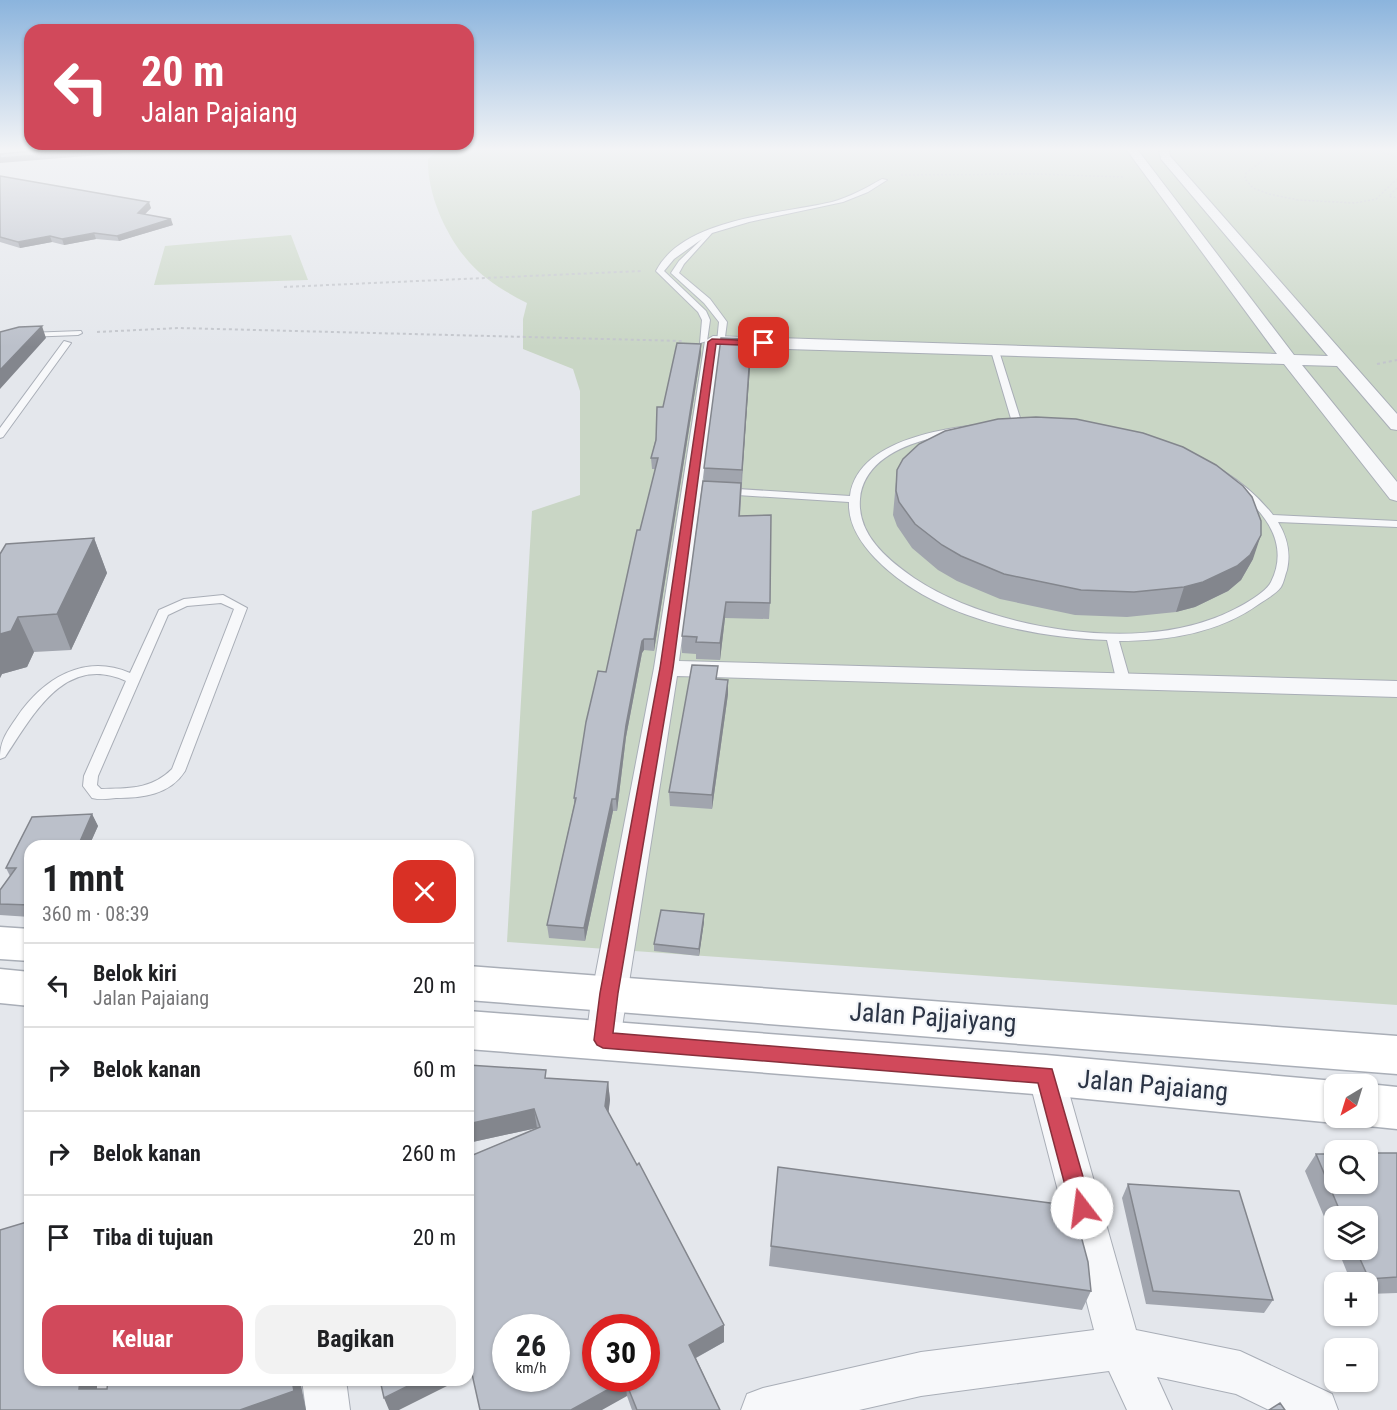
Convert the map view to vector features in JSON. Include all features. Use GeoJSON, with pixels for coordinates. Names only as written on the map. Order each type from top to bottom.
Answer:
{"type":"FeatureCollection","features":[{"type":"Feature","properties":{"kind":"main road"},"geometry":{"type":"LineString","coordinates":[[0,943],[24,945]]}},
{"type":"Feature","properties":{"kind":"main road","name":"Jalan Pajjaiyang"},"geometry":{"type":"LineString","coordinates":[[474,983],[1397,1055]]}},
{"type":"Feature","properties":{"kind":"main road"},"geometry":{"type":"LineString","coordinates":[[0,986],[24,988]]}},
{"type":"Feature","properties":{"kind":"main road","name":"Jalan Pajaiang"},"geometry":{"type":"LineString","coordinates":[[474,1030],[1046,1075],[1324,1101]]}},
{"type":"Feature","properties":{"kind":"main road"},"geometry":{"type":"LineString","coordinates":[[1378,1106],[1397,1108]]}},
{"type":"Feature","properties":{"kind":"street"},"geometry":{"type":"LineString","coordinates":[[1178,215],[1397,495]]}},
{"type":"Feature","properties":{"kind":"street"},"geometry":{"type":"LineString","coordinates":[[1214,215],[1397,425]]}},
{"type":"Feature","properties":{"kind":"street"},"geometry":{"type":"LineString","coordinates":[[603,1040],[609,993],[666,668],[703,490],[712,342],[1341,361]]}},
{"type":"Feature","properties":{"kind":"street"},"geometry":{"type":"LineString","coordinates":[[666,668],[1124,683],[1397,689]]}},
{"type":"Feature","properties":{"kind":"street"},"geometry":{"type":"LineString","coordinates":[[1046,1075],[1120,1348],[1150,1410]]}},
{"type":"Feature","properties":{"kind":"street"},"geometry":{"type":"LineString","coordinates":[[763,1410],[921,1374],[1120,1348],[1240,1373],[1316,1410]]}},
{"type":"Feature","properties":{"kind":"street"},"geometry":{"type":"LineString","coordinates":[[325,1386],[328,1410]]}},
{"type":"Feature","properties":{"kind":"lane"},"geometry":{"type":"LineString","coordinates":[[712,342],[702,311],[660,271],[679,249],[695,237],[748,220],[774,215]]}},
{"type":"Feature","properties":{"kind":"lane"},"geometry":{"type":"LineString","coordinates":[[711,231],[706,240],[677,266],[675,273],[707,301],[723,322],[712,342]]}},
{"type":"Feature","properties":{"kind":"lane"},"geometry":{"type":"LineString","coordinates":[[0,336],[78,333]]}},
{"type":"Feature","properties":{"kind":"lane"},"geometry":{"type":"LineString","coordinates":[[0,435],[67,343]]}},
{"type":"Feature","properties":{"kind":"lane"},"geometry":{"type":"LineString","coordinates":[[995,351],[1017,423]]}},
{"type":"Feature","properties":{"kind":"lane"},"geometry":{"type":"LineString","coordinates":[[1017,423],[1067,426],[1118,435],[1166,449],[1209,468],[1246,492],[1272,518],[1286,553],[1276,586],[1241,614],[1184,632],[1112,637],[1035,629],[964,609],[907,580],[869,547],[853,513],[857,483],[879,458],[916,439],[963,427],[1017,423]]}},
{"type":"Feature","properties":{"kind":"lane"},"geometry":{"type":"LineString","coordinates":[[703,490],[855,499]]}},
{"type":"Feature","properties":{"kind":"lane"},"geometry":{"type":"LineString","coordinates":[[1272,518],[1397,524]]}},
{"type":"Feature","properties":{"kind":"lane"},"geometry":{"type":"LineString","coordinates":[[223,599],[241,608],[178,771],[168,785],[152,791],[97,794],[90,786],[91,776],[132,679],[163,613],[172,605],[223,599]]}},
{"type":"Feature","properties":{"kind":"lane"},"geometry":{"type":"LineString","coordinates":[[1112,637],[1124,683]]}},
{"type":"Feature","properties":{"kind":"lane"},"geometry":{"type":"LineString","coordinates":[[0,754],[44,691],[69,676],[97,669],[119,671],[132,679]]}},
{"type":"Feature","properties":{"kind":"path"},"geometry":{"type":"LineString","coordinates":[[284,287],[538,274],[660,271]]}},
{"type":"Feature","properties":{"kind":"path"},"geometry":{"type":"LineString","coordinates":[[78,333],[179,328],[712,342]]}},
{"type":"Feature","properties":{"kind":"green space"},"geometry":{"type":"Polygon","coordinates":[[[440,215],[1397,215],[1397,1005],[507,942],[532,511],[580,495],[580,391],[573,369],[523,349],[523,319],[527,303],[504,290],[469,262],[440,215]]]}},
{"type":"Feature","properties":{"kind":"green space"},"geometry":{"type":"Polygon","coordinates":[[[291,235],[308,280],[154,285],[165,246],[291,235]]]}},
{"type":"Feature","properties":{"kind":"building"},"geometry":{"type":"Polygon","coordinates":[[[0,215],[148,215],[171,219],[117,236],[94,233],[62,239],[50,236],[18,242],[0,237],[0,215]]]}},
{"type":"Feature","properties":{"kind":"building"},"geometry":{"type":"Polygon","coordinates":[[[42,326],[0,370],[0,332],[19,327],[42,326]]]}},
{"type":"Feature","properties":{"kind":"building"},"geometry":{"type":"Polygon","coordinates":[[[721,338],[751,339],[742,470],[704,468],[721,338]]]}},
{"type":"Feature","properties":{"kind":"building"},"geometry":{"type":"Polygon","coordinates":[[[677,343],[701,344],[654,639],[642,641],[626,725],[616,799],[612,799],[584,928],[547,925],[576,798],[574,798],[586,722],[598,671],[606,672],[637,530],[640,530],[658,458],[651,458],[656,440],[657,407],[663,407],[677,343]]]}},
{"type":"Feature","properties":{"kind":"building"},"geometry":{"type":"Polygon","coordinates":[[[1036,417],[1076,419],[1143,433],[1183,447],[1216,465],[1243,486],[1252,497],[1261,521],[1261,535],[1250,555],[1237,566],[1203,582],[1184,587],[1134,592],[1081,590],[1004,574],[961,556],[942,545],[915,524],[899,502],[896,491],[897,470],[903,459],[919,444],[945,431],[998,419],[1036,417]]]}},
{"type":"Feature","properties":{"kind":"building"},"geometry":{"type":"Polygon","coordinates":[[[703,481],[741,483],[739,516],[771,515],[770,603],[726,602],[720,643],[696,642],[697,637],[682,636],[703,481]]]}},
{"type":"Feature","properties":{"kind":"building"},"geometry":{"type":"Polygon","coordinates":[[[94,538],[57,614],[18,617],[11,631],[0,634],[0,554],[6,544],[94,538]]]}},
{"type":"Feature","properties":{"kind":"building"},"geometry":{"type":"Polygon","coordinates":[[[692,665],[718,666],[716,679],[728,680],[712,795],[669,792],[692,665]]]}},
{"type":"Feature","properties":{"kind":"building"},"geometry":{"type":"Polygon","coordinates":[[[92,814],[81,840],[24,840],[24,905],[0,904],[0,890],[16,868],[6,868],[32,817],[92,814]]]}},
{"type":"Feature","properties":{"kind":"building"},"geometry":{"type":"Polygon","coordinates":[[[661,910],[704,914],[699,949],[654,944],[661,910]]]}},
{"type":"Feature","properties":{"kind":"building"},"geometry":{"type":"Polygon","coordinates":[[[474,1065],[546,1070],[545,1078],[608,1082],[605,1106],[637,1165],[639,1163],[724,1325],[689,1345],[720,1410],[637,1410],[630,1392],[660,1392],[660,1314],[582,1314],[582,1392],[603,1392],[571,1410],[480,1410],[474,1383],[474,1154],[540,1127],[534,1109],[474,1123],[474,1065]]]}},
{"type":"Feature","properties":{"kind":"building"},"geometry":{"type":"Polygon","coordinates":[[[1378,1153],[1397,1153],[1397,1277],[1378,1278],[1378,1272],[1366,1272],[1360,1260],[1378,1260],[1378,1206],[1338,1206],[1333,1194],[1378,1194],[1378,1153]]]}},
{"type":"Feature","properties":{"kind":"building"},"geometry":{"type":"Polygon","coordinates":[[[1316,1154],[1324,1154],[1324,1173],[1316,1154]]]}},
{"type":"Feature","properties":{"kind":"building"},"geometry":{"type":"Polygon","coordinates":[[[778,1167],[1073,1206],[1088,1262],[1091,1291],[771,1246],[778,1167]]]}},
{"type":"Feature","properties":{"kind":"building"},"geometry":{"type":"Polygon","coordinates":[[[1128,1184],[1239,1191],[1273,1300],[1153,1291],[1128,1184]]]}},
{"type":"Feature","properties":{"kind":"building"},"geometry":{"type":"Polygon","coordinates":[[[24,1223],[24,1386],[79,1386],[79,1389],[107,1389],[107,1386],[293,1386],[294,1391],[240,1410],[0,1410],[0,1230],[24,1223]]]}},
{"type":"Feature","properties":{"kind":"building"},"geometry":{"type":"Polygon","coordinates":[[[381,1386],[408,1386],[384,1398],[381,1386]]]}},
{"type":"Feature","properties":{"kind":"building"},"geometry":{"type":"Polygon","coordinates":[[[1280,1403],[1285,1410],[1269,1410],[1280,1403]]]}},
{"type":"Feature","properties":{"kind":"route"},"geometry":{"type":"LineString","coordinates":[[764,343],[712,342],[666,668],[609,993],[603,1040],[1046,1075],[1082,1208]]}}]}
